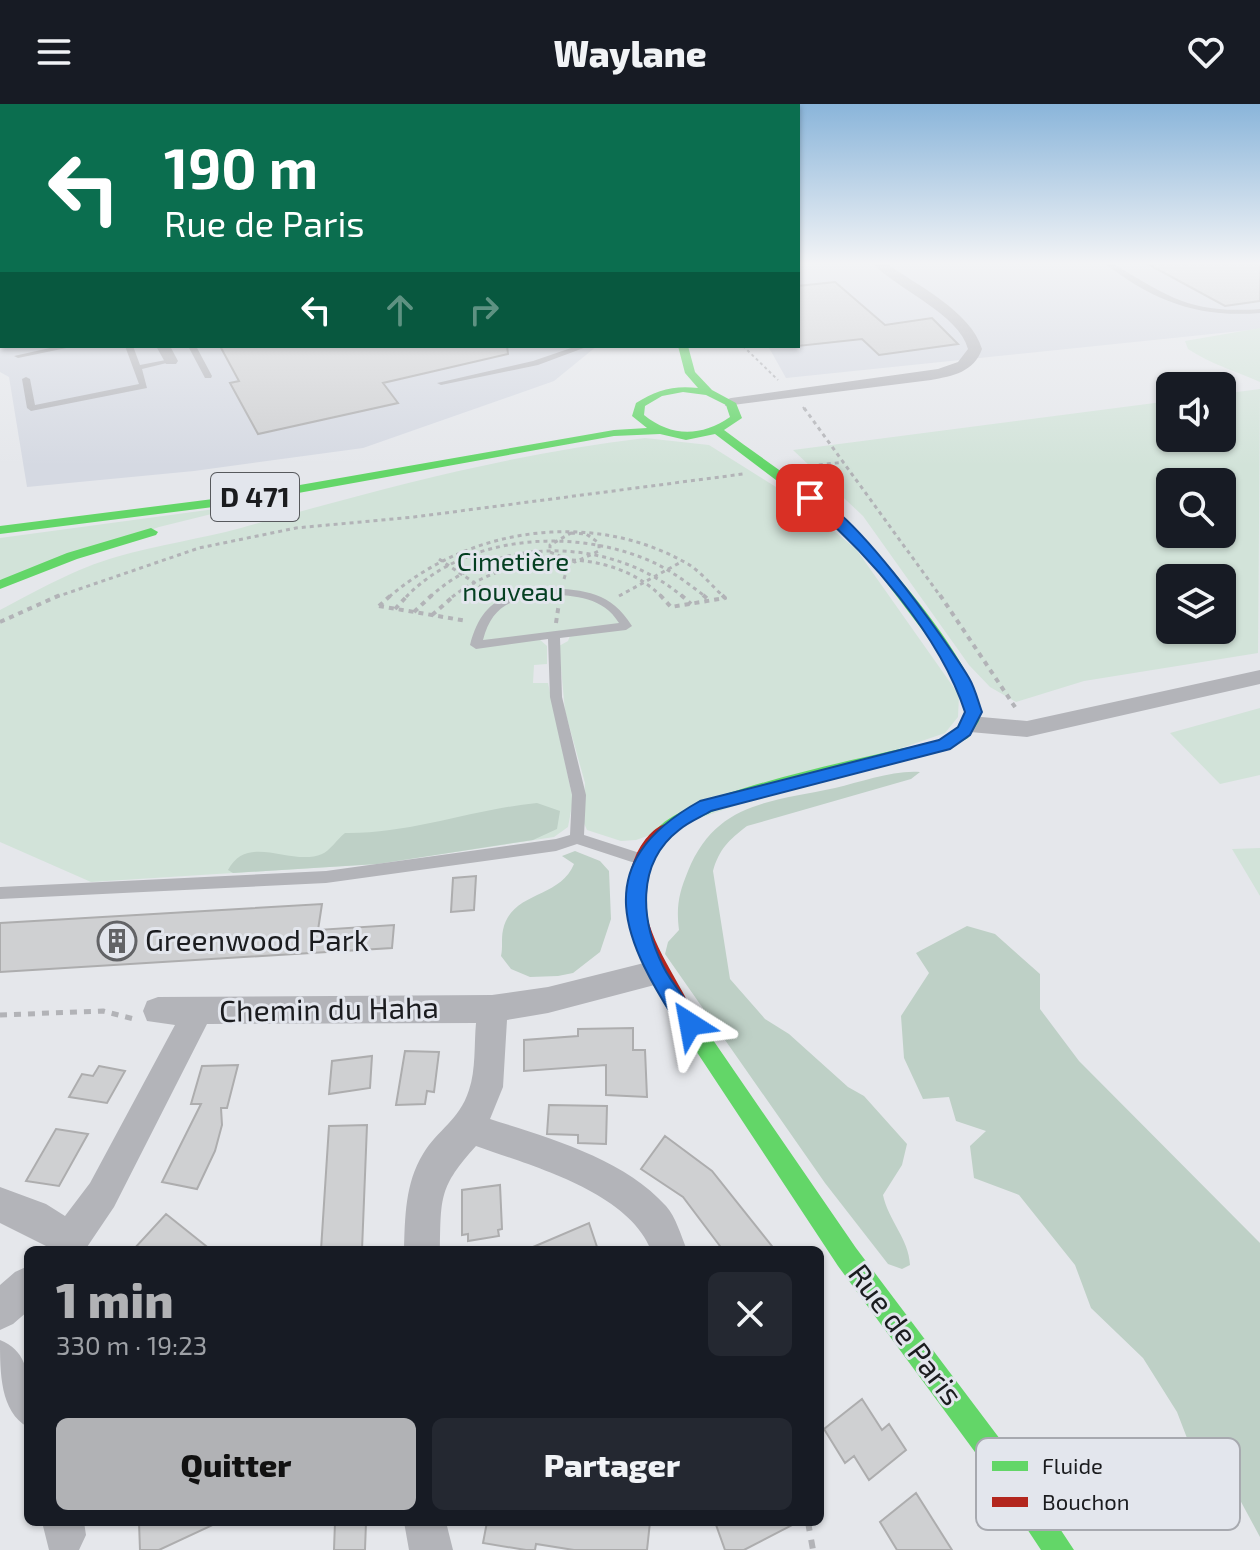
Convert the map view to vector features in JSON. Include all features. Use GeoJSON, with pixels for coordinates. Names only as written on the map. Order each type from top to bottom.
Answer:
{"type":"FeatureCollection","features":[{"type":"Feature","properties":{"kind":"main road"},"geometry":{"type":"LineString","coordinates":[[659,393],[671,374],[669,348]]}},
{"type":"Feature","properties":{"kind":"main road"},"geometry":{"type":"LineString","coordinates":[[683,348],[687,373],[694,384],[731,403],[736,418],[718,431],[685,436],[660,431],[643,422],[638,410],[644,400],[659,393],[683,389],[708,392]]}},
{"type":"Feature","properties":{"kind":"main road","name":"D 471"},"geometry":{"type":"LineString","coordinates":[[0,517],[325,474],[594,423],[638,410]]}},
{"type":"Feature","properties":{"kind":"main road","name":"D 471"},"geometry":{"type":"LineString","coordinates":[[0,530],[237,500],[614,433],[660,431]]}},
{"type":"Feature","properties":{"kind":"main road"},"geometry":{"type":"LineString","coordinates":[[718,431],[846,528],[890,575],[971,695],[974,712],[970,724]]}},
{"type":"Feature","properties":{"kind":"main road"},"geometry":{"type":"LineString","coordinates":[[0,585],[45,565],[133,537],[282,500],[508,452]]}},
{"type":"Feature","properties":{"kind":"main road","name":"Rue de Paris"},"geometry":{"type":"LineString","coordinates":[[970,724],[944,745],[706,806],[672,825],[644,860],[636,884],[637,926],[656,973],[847,1257],[982,1438]]}},
{"type":"Feature","properties":{"kind":"main road","name":"Rue de Paris"},"geometry":{"type":"LineString","coordinates":[[1045,1530],[1059,1550]]}},
{"type":"Feature","properties":{"kind":"street"},"geometry":{"type":"LineString","coordinates":[[731,403],[943,373],[962,367],[973,356],[975,344],[967,330]]}},
{"type":"Feature","properties":{"kind":"street"},"geometry":{"type":"LineString","coordinates":[[164,348],[171,361]]}},
{"type":"Feature","properties":{"kind":"street"},"geometry":{"type":"LineString","coordinates":[[970,724],[1030,728],[1260,677]]}},
{"type":"Feature","properties":{"kind":"street","name":"Chemin du Haha"},"geometry":{"type":"LineString","coordinates":[[158,1011],[492,1009],[577,994],[656,973]]}},
{"type":"Feature","properties":{"kind":"street"},"geometry":{"type":"LineString","coordinates":[[422,1246],[423,1202],[435,1166],[470,1128],[487,1087],[492,1009]]}},
{"type":"Feature","properties":{"kind":"street"},"geometry":{"type":"LineString","coordinates":[[0,1205],[33,1217],[67,1246],[102,1195],[198,1011]]}},
{"type":"Feature","properties":{"kind":"street"},"geometry":{"type":"LineString","coordinates":[[470,1128],[570,1164],[602,1180],[653,1218],[667,1246]]}},
{"type":"Feature","properties":{"kind":"street"},"geometry":{"type":"LineString","coordinates":[[0,1311],[24,1289]]}},
{"type":"Feature","properties":{"kind":"street"},"geometry":{"type":"LineString","coordinates":[[0,1359],[24,1400]]}},
{"type":"Feature","properties":{"kind":"street"},"geometry":{"type":"LineString","coordinates":[[426,1526],[431,1550]]}},
{"type":"Feature","properties":{"kind":"lane"},"geometry":{"type":"LineString","coordinates":[[18,356],[61,348]]}},
{"type":"Feature","properties":{"kind":"lane"},"geometry":{"type":"LineString","coordinates":[[26,379],[31,408],[144,386],[130,348]]}},
{"type":"Feature","properties":{"kind":"lane"},"geometry":{"type":"LineString","coordinates":[[193,348],[208,376]]}},
{"type":"Feature","properties":{"kind":"lane"},"geometry":{"type":"LineString","coordinates":[[441,383],[574,348]]}},
{"type":"Feature","properties":{"kind":"lane"},"geometry":{"type":"LineString","coordinates":[[137,368],[171,361]]}},
{"type":"Feature","properties":{"kind":"lane"},"geometry":{"type":"LineString","coordinates":[[524,593],[588,594],[609,602],[619,611],[626,626],[476,645],[480,623],[503,602],[524,593]]}},
{"type":"Feature","properties":{"kind":"lane"},"geometry":{"type":"LineString","coordinates":[[554,635],[558,706],[579,795],[577,838]]}},
{"type":"Feature","properties":{"kind":"lane"},"geometry":{"type":"LineString","coordinates":[[0,893],[349,875],[556,845],[577,838],[644,860]]}},
{"type":"Feature","properties":{"kind":"path"},"geometry":{"type":"LineString","coordinates":[[745,348],[793,395],[844,462],[1030,728]]}},
{"type":"Feature","properties":{"kind":"path"},"geometry":{"type":"LineString","coordinates":[[0,622],[86,584],[171,557],[296,528],[414,517],[844,462]]}},
{"type":"Feature","properties":{"kind":"path"},"geometry":{"type":"LineString","coordinates":[[552,541],[579,533],[599,543],[645,556],[671,568],[710,600]]}},
{"type":"Feature","properties":{"kind":"path"},"geometry":{"type":"LineString","coordinates":[[379,606],[395,588],[439,559],[466,547],[524,534],[579,533],[644,543],[709,577],[725,598],[671,607]]}},
{"type":"Feature","properties":{"kind":"path"},"geometry":{"type":"LineString","coordinates":[[550,552],[552,541]]}},
{"type":"Feature","properties":{"kind":"path"},"geometry":{"type":"LineString","coordinates":[[395,609],[421,583],[450,566],[511,546],[552,541],[599,543]]}},
{"type":"Feature","properties":{"kind":"path"},"geometry":{"type":"LineString","coordinates":[[550,552],[569,562],[585,561],[597,554],[599,543]]}},
{"type":"Feature","properties":{"kind":"path"},"geometry":{"type":"LineString","coordinates":[[414,612],[429,594],[462,574],[507,558],[574,550],[597,554],[658,575],[691,604]]}},
{"type":"Feature","properties":{"kind":"path"},"geometry":{"type":"LineString","coordinates":[[439,559],[503,602]]}},
{"type":"Feature","properties":{"kind":"path"},"geometry":{"type":"LineString","coordinates":[[609,602],[683,561]]}},
{"type":"Feature","properties":{"kind":"path"},"geometry":{"type":"LineString","coordinates":[[0,1015],[103,1011],[133,1019],[158,1011]]}},
{"type":"Feature","properties":{"kind":"path"},"geometry":{"type":"LineString","coordinates":[[809,1526],[813,1550]]}},
{"type":"Feature","properties":{"kind":"shaded area"},"geometry":{"type":"Polygon","coordinates":[[[800,330],[1246,330],[786,378],[769,348],[800,348],[800,330]]]}},
{"type":"Feature","properties":{"kind":"shaded area"},"geometry":{"type":"Polygon","coordinates":[[[0,348],[595,348],[554,381],[363,448],[194,471],[27,487],[9,377],[0,372],[0,348]]]}},
{"type":"Feature","properties":{"kind":"green space"},"geometry":{"type":"Polygon","coordinates":[[[1260,330],[1260,382],[1214,363],[1188,349],[1185,341],[1260,330]]]}},
{"type":"Feature","properties":{"kind":"green space"},"geometry":{"type":"Polygon","coordinates":[[[1260,389],[1258,653],[1084,681],[1016,702],[990,687],[969,665],[863,516],[793,450],[1156,403],[1156,452],[1236,452],[1236,392],[1260,389]]]}},
{"type":"Feature","properties":{"kind":"green space","name":"Cimetière nouveau"},"geometry":{"type":"Polygon","coordinates":[[[645,438],[709,445],[792,497],[856,549],[959,695],[958,717],[945,733],[636,840],[621,841],[587,830],[583,821],[585,783],[565,711],[559,646],[568,641],[571,633],[538,638],[547,646],[547,664],[534,665],[533,683],[548,683],[573,800],[568,827],[554,837],[377,864],[91,882],[0,842],[0,610],[72,574],[131,553],[492,464],[645,438]]]}},
{"type":"Feature","properties":{"kind":"green space"},"geometry":{"type":"Polygon","coordinates":[[[252,504],[159,527],[0,580],[0,538],[252,504]]]}},
{"type":"Feature","properties":{"kind":"green space"},"geometry":{"type":"Polygon","coordinates":[[[1260,708],[1260,775],[1220,784],[1170,733],[1260,708]]]}},
{"type":"Feature","properties":{"kind":"green space"},"geometry":{"type":"Polygon","coordinates":[[[920,772],[911,779],[747,826],[726,846],[713,871],[730,979],[765,1019],[789,1034],[848,1087],[864,1096],[907,1144],[902,1165],[883,1195],[909,1256],[910,1265],[902,1269],[888,1264],[825,1183],[665,954],[668,942],[679,930],[679,900],[688,871],[700,848],[730,818],[767,802],[888,775],[920,772]]]}},
{"type":"Feature","properties":{"kind":"green space"},"geometry":{"type":"Polygon","coordinates":[[[537,803],[560,811],[557,829],[533,840],[377,864],[233,873],[228,870],[247,853],[310,857],[325,852],[345,833],[394,830],[537,803]]]}},
{"type":"Feature","properties":{"kind":"green space"},"geometry":{"type":"Polygon","coordinates":[[[1260,848],[1260,896],[1232,849],[1260,848]]]}},
{"type":"Feature","properties":{"kind":"green space"},"geometry":{"type":"Polygon","coordinates":[[[575,851],[600,861],[609,871],[611,919],[600,952],[573,973],[558,976],[530,977],[511,969],[501,956],[503,930],[508,917],[525,901],[558,884],[574,864],[562,856],[575,851]]]}},
{"type":"Feature","properties":{"kind":"green space"},"geometry":{"type":"Polygon","coordinates":[[[967,926],[995,934],[1040,974],[1040,1009],[1079,1061],[1260,1243],[1260,1537],[1240,1500],[1240,1438],[1187,1438],[1177,1412],[1143,1358],[1091,1308],[1075,1265],[1019,1195],[974,1178],[970,1146],[986,1131],[956,1121],[949,1097],[923,1099],[904,1058],[901,1016],[929,973],[916,953],[967,926]]]}},
{"type":"Feature","properties":{"kind":"building"},"geometry":{"type":"Polygon","coordinates":[[[800,330],[944,330],[958,344],[879,355],[862,339],[800,346],[800,330]]]}},
{"type":"Feature","properties":{"kind":"building"},"geometry":{"type":"Polygon","coordinates":[[[221,348],[507,348],[508,354],[383,383],[398,403],[258,434],[230,383],[239,381],[221,348]]]}},
{"type":"Feature","properties":{"kind":"building","name":"Greenwood Park"},"geometry":{"type":"Polygon","coordinates":[[[476,876],[474,910],[451,912],[453,878],[476,876]]]}},
{"type":"Feature","properties":{"kind":"building","name":"Greenwood Park"},"geometry":{"type":"Polygon","coordinates":[[[322,904],[318,930],[394,925],[392,948],[0,972],[0,923],[322,904]]]}},
{"type":"Feature","properties":{"kind":"building"},"geometry":{"type":"Polygon","coordinates":[[[633,1028],[633,1050],[645,1050],[647,1097],[606,1095],[606,1065],[524,1071],[524,1040],[578,1036],[578,1029],[633,1028]]]}},
{"type":"Feature","properties":{"kind":"building"},"geometry":{"type":"Polygon","coordinates":[[[405,1051],[439,1052],[434,1092],[427,1091],[425,1104],[396,1105],[405,1051]]]}},
{"type":"Feature","properties":{"kind":"building"},"geometry":{"type":"Polygon","coordinates":[[[372,1056],[370,1088],[329,1094],[332,1061],[372,1056]]]}},
{"type":"Feature","properties":{"kind":"building"},"geometry":{"type":"Polygon","coordinates":[[[238,1065],[227,1108],[221,1108],[222,1125],[215,1151],[197,1189],[162,1182],[201,1104],[191,1104],[202,1066],[238,1065]]]}},
{"type":"Feature","properties":{"kind":"building"},"geometry":{"type":"Polygon","coordinates":[[[99,1066],[125,1071],[107,1103],[69,1097],[82,1074],[93,1076],[99,1066]]]}},
{"type":"Feature","properties":{"kind":"building"},"geometry":{"type":"Polygon","coordinates":[[[549,1105],[607,1106],[606,1144],[578,1143],[578,1135],[547,1134],[549,1105]]]}},
{"type":"Feature","properties":{"kind":"building"},"geometry":{"type":"Polygon","coordinates":[[[367,1125],[362,1246],[321,1246],[329,1126],[367,1125]]]}},
{"type":"Feature","properties":{"kind":"building"},"geometry":{"type":"Polygon","coordinates":[[[56,1129],[88,1134],[59,1186],[26,1181],[56,1129]]]}},
{"type":"Feature","properties":{"kind":"building"},"geometry":{"type":"Polygon","coordinates":[[[665,1136],[712,1171],[772,1246],[720,1246],[683,1197],[641,1169],[665,1136]]]}},
{"type":"Feature","properties":{"kind":"building"},"geometry":{"type":"Polygon","coordinates":[[[500,1185],[502,1229],[498,1230],[499,1236],[468,1241],[468,1234],[462,1235],[462,1190],[500,1185]]]}},
{"type":"Feature","properties":{"kind":"building"},"geometry":{"type":"Polygon","coordinates":[[[166,1214],[206,1246],[137,1246],[166,1214]]]}},
{"type":"Feature","properties":{"kind":"building"},"geometry":{"type":"Polygon","coordinates":[[[589,1223],[597,1246],[535,1246],[589,1223]]]}},
{"type":"Feature","properties":{"kind":"building"},"geometry":{"type":"Polygon","coordinates":[[[862,1399],[882,1430],[889,1424],[906,1450],[869,1480],[854,1456],[845,1463],[824,1429],[862,1399]]]}},
{"type":"Feature","properties":{"kind":"building"},"geometry":{"type":"Polygon","coordinates":[[[916,1493],[952,1550],[897,1550],[880,1522],[916,1493]]]}},
{"type":"Feature","properties":{"kind":"building"},"geometry":{"type":"Polygon","coordinates":[[[139,1526],[210,1526],[159,1550],[140,1550],[139,1526]]]}},
{"type":"Feature","properties":{"kind":"building"},"geometry":{"type":"Polygon","coordinates":[[[335,1526],[366,1526],[365,1550],[334,1550],[335,1526]]]}},
{"type":"Feature","properties":{"kind":"building"},"geometry":{"type":"Polygon","coordinates":[[[486,1526],[650,1526],[647,1550],[574,1550],[536,1544],[535,1550],[526,1550],[483,1543],[486,1526]]]}},
{"type":"Feature","properties":{"kind":"building"},"geometry":{"type":"Polygon","coordinates":[[[716,1526],[790,1526],[744,1550],[725,1550],[716,1526]]]}},
{"type":"Feature","properties":{"kind":"traffic: fast"},"geometry":{"type":"LineString","coordinates":[[684,348],[690,373],[708,392]]}},
{"type":"Feature","properties":{"kind":"traffic: fast"},"geometry":{"type":"LineString","coordinates":[[683,389],[708,392],[731,403],[736,418],[712,432],[686,436],[661,431],[638,416],[640,405],[659,393],[683,389]]}},
{"type":"Feature","properties":{"kind":"traffic: fast"},"geometry":{"type":"LineString","coordinates":[[0,530],[237,500],[614,433],[660,431]]}},
{"type":"Feature","properties":{"kind":"traffic: fast"},"geometry":{"type":"LineString","coordinates":[[665,831],[680,819],[725,799],[944,745],[966,730],[973,716],[970,698],[960,674],[943,646],[878,562],[829,514],[718,431]]}},
{"type":"Feature","properties":{"kind":"traffic: fast"},"geometry":{"type":"LineString","coordinates":[[0,585],[72,556],[151,532]]}},
{"type":"Feature","properties":{"kind":"traffic: fast"},"geometry":{"type":"LineString","coordinates":[[682,1012],[847,1257],[982,1438]]}},
{"type":"Feature","properties":{"kind":"traffic: fast"},"geometry":{"type":"LineString","coordinates":[[1045,1530],[1059,1550]]}},
{"type":"Feature","properties":{"kind":"traffic: jam"},"geometry":{"type":"LineString","coordinates":[[665,831],[647,851],[638,873],[636,897],[639,922],[647,946],[657,970],[682,1012]]}},
{"type":"Feature","properties":{"kind":"place","name":"Greenwood Park"},"geometry":{"type":"Point","coordinates":[117,941]}},
{"type":"Feature","properties":{"kind":"route"},"geometry":{"type":"LineString","coordinates":[[690,1024],[656,973],[641,943],[637,926],[635,903],[640,869],[655,844],[672,825],[691,813],[726,799],[944,745],[964,731],[974,712],[971,695],[963,681],[890,575],[846,528],[810,498]]}}]}
